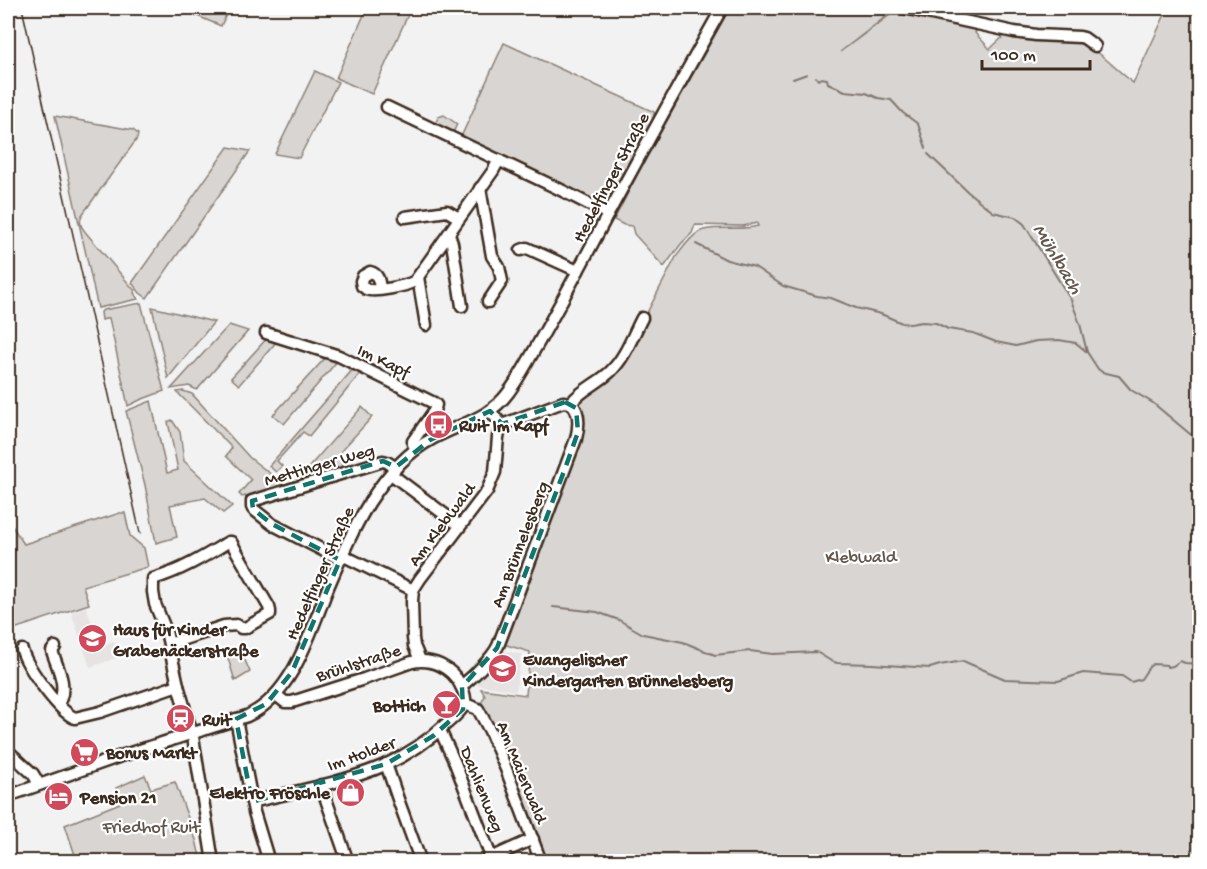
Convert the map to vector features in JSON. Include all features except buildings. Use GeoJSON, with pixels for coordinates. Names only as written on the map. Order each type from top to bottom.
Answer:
{"type":"FeatureCollection","features":[{"type":"Feature","properties":{"kind":"street","name":"Hedelfinger Straße"},"geometry":{"type":"LineString","coordinates":[[8,796],[236,719],[259,710],[276,694],[292,672],[301,654],[341,557],[369,504],[393,471],[416,449],[490,411],[512,388],[722,8]]}},
{"type":"Feature","properties":{"kind":"street"},"geometry":{"type":"LineString","coordinates":[[904,8],[1023,33],[1082,37],[1095,46]]}},
{"type":"Feature","properties":{"kind":"street"},"geometry":{"type":"LineString","coordinates":[[387,106],[608,214]]}},
{"type":"Feature","properties":{"kind":"street"},"geometry":{"type":"LineString","coordinates":[[380,289],[410,284],[418,277],[499,160]]}},
{"type":"Feature","properties":{"kind":"street"},"geometry":{"type":"LineString","coordinates":[[480,188],[492,256],[499,267],[502,281],[489,302]]}},
{"type":"Feature","properties":{"kind":"street"},"geometry":{"type":"LineString","coordinates":[[405,217],[447,211],[459,218]]}},
{"type":"Feature","properties":{"kind":"street"},"geometry":{"type":"LineString","coordinates":[[449,234],[462,306]]}},
{"type":"Feature","properties":{"kind":"street"},"geometry":{"type":"LineString","coordinates":[[521,250],[527,248],[578,271]]}},
{"type":"Feature","properties":{"kind":"street"},"geometry":{"type":"LineString","coordinates":[[418,277],[426,325]]}},
{"type":"Feature","properties":{"kind":"street"},"geometry":{"type":"LineString","coordinates":[[490,411],[502,425],[563,402],[571,403],[615,368],[642,318]]}},
{"type":"Feature","properties":{"kind":"street","name":"Im Kapf"},"geometry":{"type":"LineString","coordinates":[[266,333],[341,357],[434,403],[435,410],[413,441],[416,449]]}},
{"type":"Feature","properties":{"kind":"street","name":"Am Brünnelesberg"},"geometry":{"type":"LineString","coordinates":[[461,686],[473,676],[497,648],[576,439],[578,415],[571,403]]}},
{"type":"Feature","properties":{"kind":"street","name":"Am Klebwald"},"geometry":{"type":"LineString","coordinates":[[420,660],[412,638],[414,590],[488,491],[495,472],[498,437],[502,425]]}},
{"type":"Feature","properties":{"kind":"street","name":"Mettinger Weg"},"geometry":{"type":"LineString","coordinates":[[341,557],[272,524],[251,504],[254,500],[379,462],[386,461],[393,471]]}},
{"type":"Feature","properties":{"kind":"street"},"geometry":{"type":"LineString","coordinates":[[393,471],[460,526]]}},
{"type":"Feature","properties":{"kind":"street"},"geometry":{"type":"LineString","coordinates":[[169,644],[224,626],[245,628],[269,615],[270,611],[231,542],[192,563],[153,579],[155,602],[169,644],[192,733],[213,861]]}},
{"type":"Feature","properties":{"kind":"street"},"geometry":{"type":"LineString","coordinates":[[341,557],[414,590]]}},
{"type":"Feature","properties":{"kind":"street"},"geometry":{"type":"LineString","coordinates":[[55,647],[53,653],[62,685],[58,704]]}},
{"type":"Feature","properties":{"kind":"street"},"geometry":{"type":"LineString","coordinates":[[22,650],[24,658],[51,698],[70,716],[78,718],[178,685]]}},
{"type":"Feature","properties":{"kind":"street","name":"Brühlstraße"},"geometry":{"type":"LineString","coordinates":[[276,694],[285,702],[292,702],[420,660],[446,668],[461,686]]}},
{"type":"Feature","properties":{"kind":"street"},"geometry":{"type":"LineString","coordinates":[[461,686],[465,704]]}},
{"type":"Feature","properties":{"kind":"street","name":"Im Holder"},"geometry":{"type":"LineString","coordinates":[[252,802],[321,785],[386,764],[409,752],[440,730],[462,710],[465,704]]}},
{"type":"Feature","properties":{"kind":"street","name":"Am Maierwald"},"geometry":{"type":"LineString","coordinates":[[465,704],[478,708],[487,725],[541,861]]}},
{"type":"Feature","properties":{"kind":"street"},"geometry":{"type":"LineString","coordinates":[[236,719],[252,802],[269,861]]}},
{"type":"Feature","properties":{"kind":"street","name":"Dahlienweg"},"geometry":{"type":"LineString","coordinates":[[440,730],[455,763],[489,860]]}},
{"type":"Feature","properties":{"kind":"street"},"geometry":{"type":"LineString","coordinates":[[8,751],[33,774],[39,784]]}},
{"type":"Feature","properties":{"kind":"street"},"geometry":{"type":"LineString","coordinates":[[386,764],[422,861]]}},
{"type":"Feature","properties":{"kind":"street"},"geometry":{"type":"LineString","coordinates":[[321,785],[348,861]]}},
{"type":"Feature","properties":{"kind":"street"},"geometry":{"type":"LineString","coordinates":[[489,860],[533,838]]}},
{"type":"Feature","properties":{"kind":"highlighted area"},"geometry":{"type":"Polygon","coordinates":[[[565,402],[576,408],[578,432],[566,466],[497,648],[462,687],[463,709],[433,736],[386,764],[252,802],[236,719],[266,704],[292,672],[340,560],[272,524],[253,509],[252,501],[383,461],[396,467],[430,440],[490,411],[502,424],[565,402]]]}},
{"type":"Feature","properties":{"kind":"shaded area","name":"Haus für Kinder Grabenäckerstraße"},"geometry":{"type":"Polygon","coordinates":[[[86,607],[97,636],[103,635],[106,644],[114,641],[119,657],[90,667],[71,612],[86,607]]]}},
{"type":"Feature","properties":{"kind":"shaded area","name":"Evangelischer Kindergarten Brünnelesberg"},"geometry":{"type":"Polygon","coordinates":[[[500,650],[521,654],[516,691],[478,685],[476,681],[500,650]]]}},
{"type":"Feature","properties":{"kind":"green space"},"geometry":{"type":"Polygon","coordinates":[[[184,8],[229,8],[221,26],[183,10],[184,8]]]}},
{"type":"Feature","properties":{"kind":"green space"},"geometry":{"type":"Polygon","coordinates":[[[367,8],[411,8],[372,94],[336,78],[367,8]]]}},
{"type":"Feature","properties":{"kind":"green space","name":"Klebwald"},"geometry":{"type":"Polygon","coordinates":[[[730,8],[892,9],[893,11],[840,52],[899,10],[978,28],[975,33],[990,49],[1006,34],[1080,40],[1093,48],[1133,83],[1168,8],[1199,8],[1199,861],[543,861],[479,707],[485,696],[481,689],[526,695],[530,652],[503,644],[579,439],[577,403],[626,353],[676,257],[692,237],[704,230],[758,226],[757,223],[743,226],[695,225],[692,233],[664,267],[634,234],[632,226],[614,220],[730,8]]]}},
{"type":"Feature","properties":{"kind":"green space"},"geometry":{"type":"Polygon","coordinates":[[[504,43],[654,112],[654,117],[606,203],[597,203],[461,137],[504,43]]]}},
{"type":"Feature","properties":{"kind":"green space"},"geometry":{"type":"Polygon","coordinates":[[[315,71],[338,82],[299,158],[275,154],[315,71]]]}},
{"type":"Feature","properties":{"kind":"green space"},"geometry":{"type":"Polygon","coordinates":[[[444,115],[457,124],[453,133],[435,125],[438,117],[444,115]]]}},
{"type":"Feature","properties":{"kind":"green space"},"geometry":{"type":"Polygon","coordinates":[[[55,116],[133,130],[138,134],[137,139],[80,220],[84,230],[135,291],[138,299],[98,308],[55,116]]]}},
{"type":"Feature","properties":{"kind":"green space"},"geometry":{"type":"Polygon","coordinates":[[[228,147],[250,151],[147,298],[132,283],[228,147]]]}},
{"type":"Feature","properties":{"kind":"green space"},"geometry":{"type":"Polygon","coordinates":[[[141,303],[164,391],[128,406],[109,318],[102,320],[101,312],[141,303]]]}},
{"type":"Feature","properties":{"kind":"green space"},"geometry":{"type":"Polygon","coordinates":[[[152,307],[214,322],[168,378],[152,307]]]}},
{"type":"Feature","properties":{"kind":"green space"},"geometry":{"type":"Polygon","coordinates":[[[229,325],[248,331],[197,390],[189,386],[171,389],[229,325]]]}},
{"type":"Feature","properties":{"kind":"green space"},"geometry":{"type":"Polygon","coordinates":[[[269,336],[278,340],[239,385],[231,378],[269,336]]]}},
{"type":"Feature","properties":{"kind":"green space"},"geometry":{"type":"Polygon","coordinates":[[[328,355],[339,359],[284,424],[273,415],[328,355]]]}},
{"type":"Feature","properties":{"kind":"green space"},"geometry":{"type":"Polygon","coordinates":[[[355,367],[363,370],[309,436],[303,432],[277,461],[282,466],[276,472],[269,466],[355,367]]]}},
{"type":"Feature","properties":{"kind":"green space"},"geometry":{"type":"Polygon","coordinates":[[[177,392],[192,394],[250,458],[286,486],[242,497],[239,494],[251,480],[226,456],[232,448],[177,392]]]}},
{"type":"Feature","properties":{"kind":"green space"},"geometry":{"type":"Polygon","coordinates":[[[151,401],[167,473],[178,470],[168,422],[172,420],[180,432],[184,461],[232,506],[223,513],[205,498],[170,505],[177,537],[156,543],[145,485],[126,411],[151,401]]]}},
{"type":"Feature","properties":{"kind":"green space"},"geometry":{"type":"Polygon","coordinates":[[[362,407],[372,417],[341,451],[342,468],[293,485],[362,407]]]}},
{"type":"Feature","properties":{"kind":"green space"},"geometry":{"type":"Polygon","coordinates":[[[125,513],[130,536],[144,548],[148,567],[83,586],[89,604],[8,631],[8,528],[12,526],[24,544],[125,513]]]}},
{"type":"Feature","properties":{"kind":"green space"},"geometry":{"type":"Polygon","coordinates":[[[241,651],[250,672],[235,681],[227,655],[241,651]]]}},
{"type":"Feature","properties":{"kind":"green space","name":"Friedhof Ruit"},"geometry":{"type":"Polygon","coordinates":[[[145,775],[151,789],[175,782],[196,840],[201,861],[77,861],[65,825],[120,803],[116,788],[145,775]]]}},
{"type":"Feature","properties":{"kind":"waterway","name":"Mühlbach"},"geometry":{"type":"LineString","coordinates":[[793,79],[807,74]]}},
{"type":"Feature","properties":{"kind":"waterway","name":"Mühlbach"},"geometry":{"type":"LineString","coordinates":[[816,77],[818,80],[827,79],[828,83],[845,91],[866,93],[891,100],[918,124],[926,148]]}},
{"type":"Feature","properties":{"kind":"waterway","name":"Mühlbach"},"geometry":{"type":"LineString","coordinates":[[928,154],[993,212],[1015,217],[1024,224],[1071,300],[1087,352],[1098,369],[1119,376],[1131,390],[1153,403],[1190,434],[1200,438]]}},
{"type":"Feature","properties":{"kind":"waterway"},"geometry":{"type":"LineString","coordinates":[[696,244],[727,260],[755,267],[783,286],[831,298],[902,323],[936,323],[948,329],[973,333],[996,342],[1016,346],[1036,341],[1059,340],[1076,343],[1087,352]]}},
{"type":"Feature","properties":{"kind":"waterway"},"geometry":{"type":"LineString","coordinates":[[553,607],[597,612],[619,620],[643,634],[683,642],[715,655],[750,651],[773,654],[815,652],[837,663],[930,668],[963,661],[1005,679],[1058,681],[1083,673],[1122,676],[1131,682],[1141,679],[1153,664],[1167,665],[1167,667],[1180,661],[1200,664]]}},
{"type":"Feature","properties":{"kind":"tram line"},"geometry":{"type":"LineString","coordinates":[[22,8],[140,533]]}},
{"type":"Feature","properties":{"kind":"place","name":"Ruit Im Kapf"},"geometry":{"type":"Point","coordinates":[438,425]}},
{"type":"Feature","properties":{"kind":"place","name":"Haus für Kinder Grabenäckerstraße"},"geometry":{"type":"Point","coordinates":[92,639]}},
{"type":"Feature","properties":{"kind":"place","name":"Evangelischer Kindergarten Brünnelesberg"},"geometry":{"type":"Point","coordinates":[502,669]}},
{"type":"Feature","properties":{"kind":"place","name":"Bottich"},"geometry":{"type":"Point","coordinates":[447,705]}},
{"type":"Feature","properties":{"kind":"place","name":"Ruit"},"geometry":{"type":"Point","coordinates":[181,719]}},
{"type":"Feature","properties":{"kind":"place","name":"Bonus Markt"},"geometry":{"type":"Point","coordinates":[85,752]}},
{"type":"Feature","properties":{"kind":"place","name":"Elektro Fröschle"},"geometry":{"type":"Point","coordinates":[351,792]}},
{"type":"Feature","properties":{"kind":"place","name":"Pension 21"},"geometry":{"type":"Point","coordinates":[59,797]}}]}
